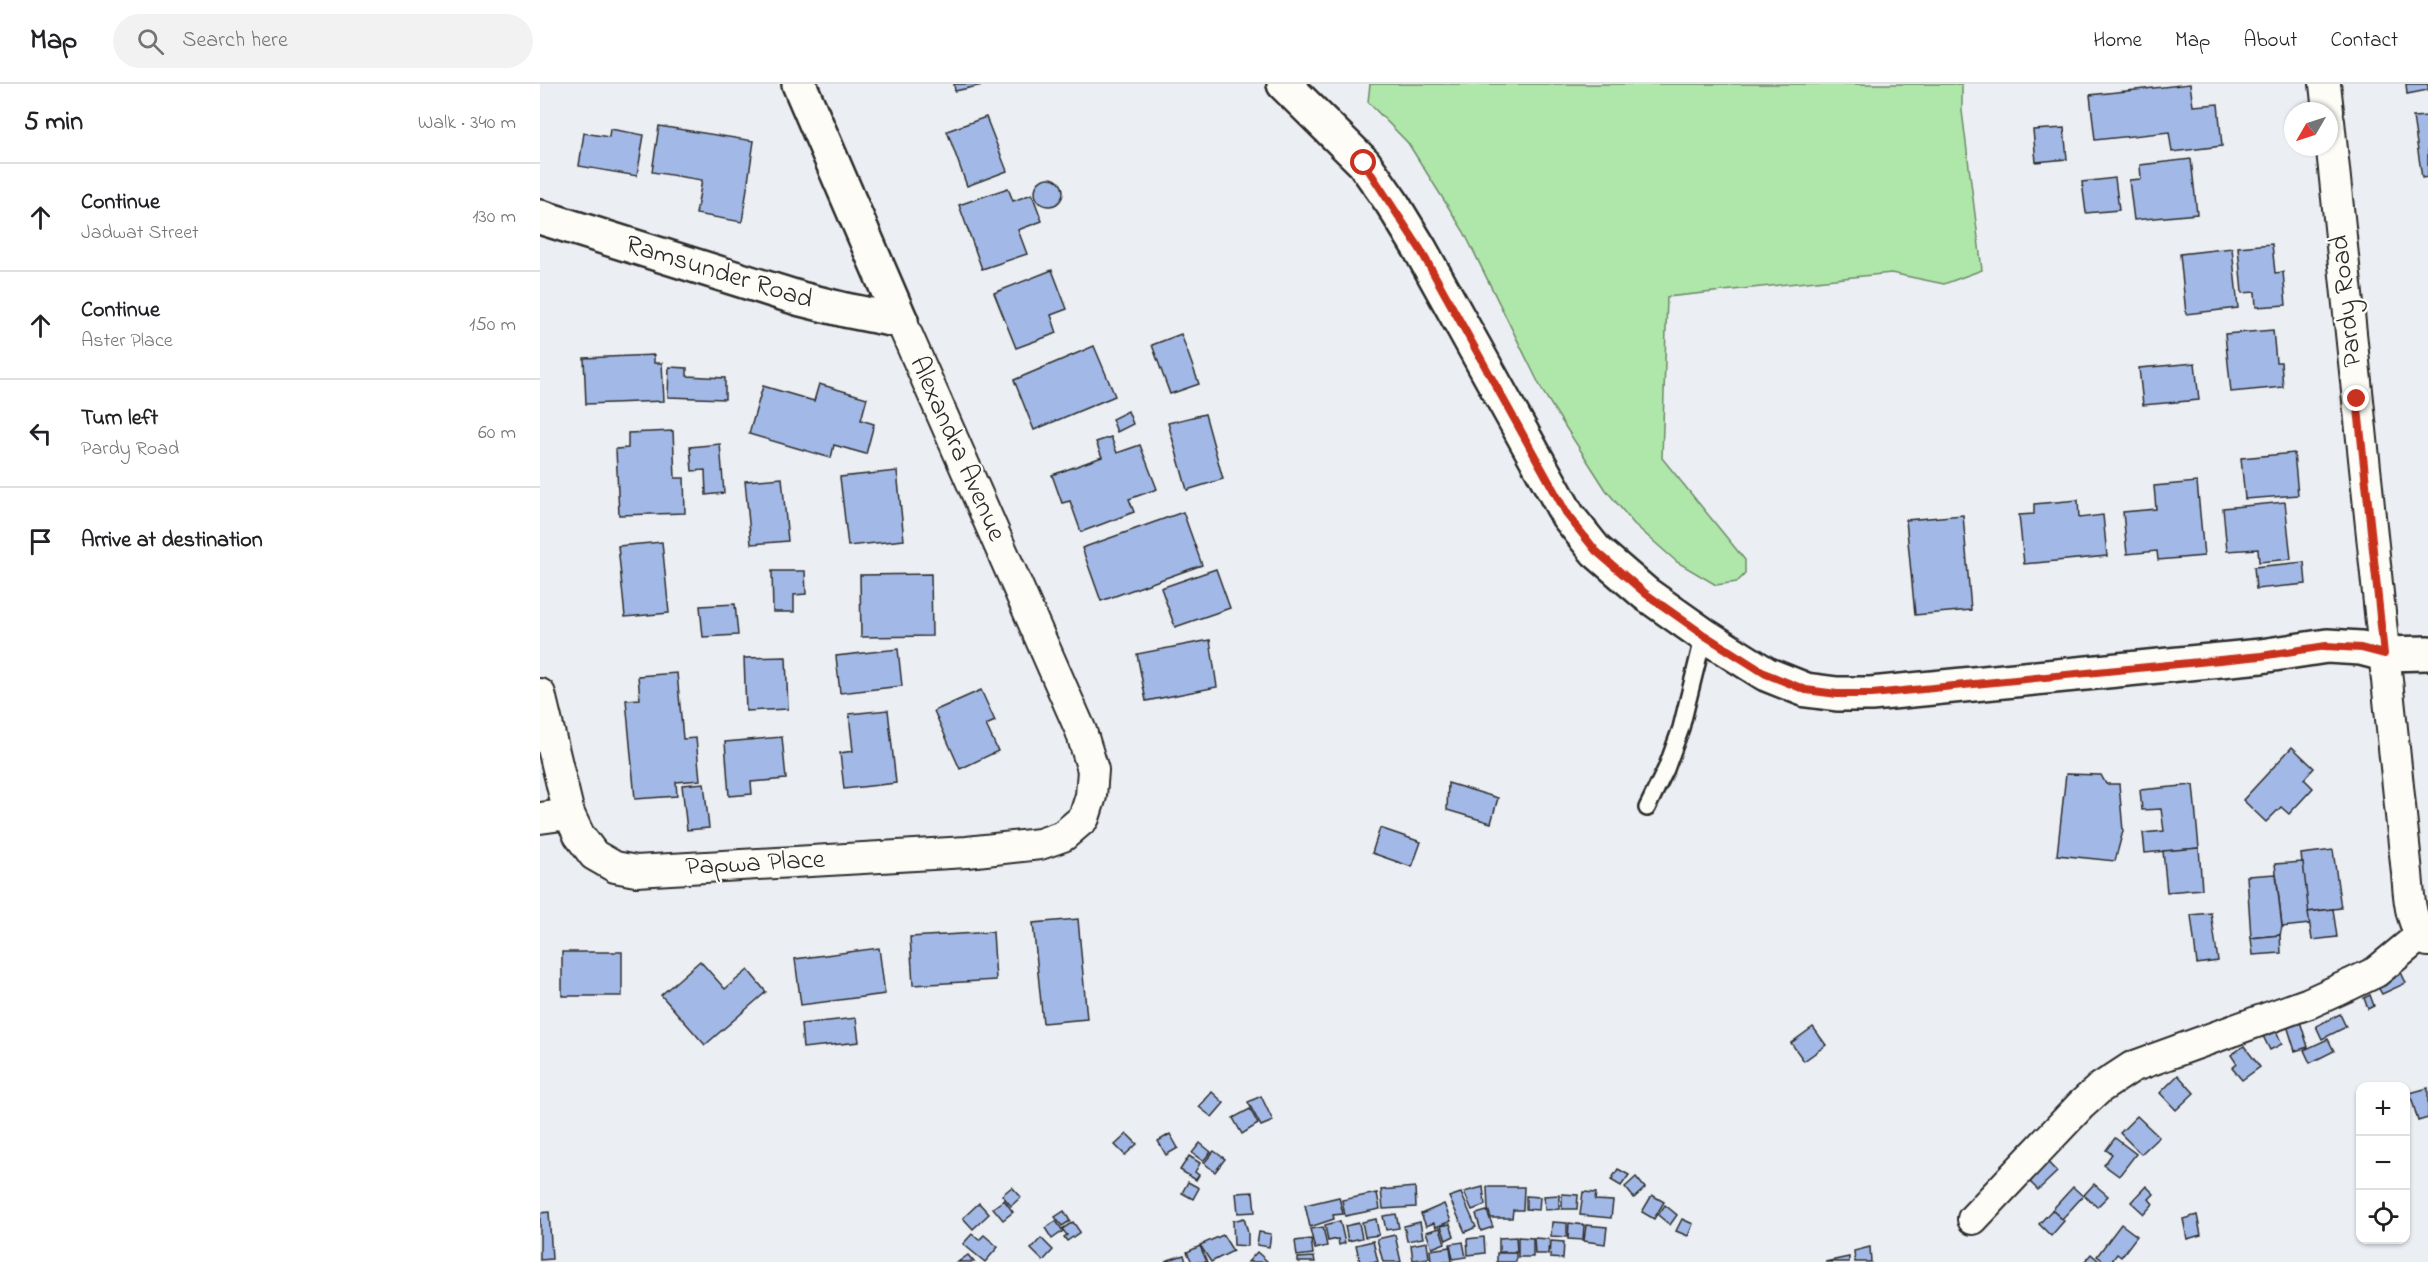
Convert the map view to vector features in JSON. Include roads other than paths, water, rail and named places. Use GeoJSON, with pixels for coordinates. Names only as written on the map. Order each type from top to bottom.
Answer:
{"type":"FeatureCollection","features":[{"type":"Feature","properties":{"kind":"street","name":"Alexandra Avenue"},"geometry":{"type":"LineString","coordinates":[[799,84],[1081,731],[1093,770],[1091,796],[1084,818]]}},
{"type":"Feature","properties":{"kind":"street"},"geometry":{"type":"LineString","coordinates":[[1284,84],[1364,163],[1392,203],[1420,249],[1568,516],[1596,551],[1646,594],[1704,635],[1766,674],[1806,690],[1837,694],[1872,694],[2214,661],[2326,646],[2361,648],[2384,654],[2428,653]]}},
{"type":"Feature","properties":{"kind":"street"},"geometry":{"type":"LineString","coordinates":[[2325,84],[2327,102]]}},
{"type":"Feature","properties":{"kind":"street","name":"Pardy Road"},"geometry":{"type":"LineString","coordinates":[[2333,156],[2412,913],[2425,938]]}},
{"type":"Feature","properties":{"kind":"street","name":"Ramsunder Road"},"geometry":{"type":"LineString","coordinates":[[540,217],[801,299],[901,321]]}},
{"type":"Feature","properties":{"kind":"street","name":"Papwa Place"},"geometry":{"type":"LineString","coordinates":[[540,694],[569,814],[579,835],[594,855],[615,867],[636,871],[967,852],[1040,844],[1063,836],[1084,818]]}},
{"type":"Feature","properties":{"kind":"street"},"geometry":{"type":"LineString","coordinates":[[540,818],[569,814]]}},
{"type":"Feature","properties":{"kind":"street"},"geometry":{"type":"LineString","coordinates":[[1973,1219],[2081,1105],[2114,1077],[2132,1067],[2309,1003],[2352,984],[2376,972],[2425,938]]}},
{"type":"Feature","properties":{"kind":"lane"},"geometry":{"type":"LineString","coordinates":[[1647,808],[1666,769],[1681,728],[1704,635]]}}]}
